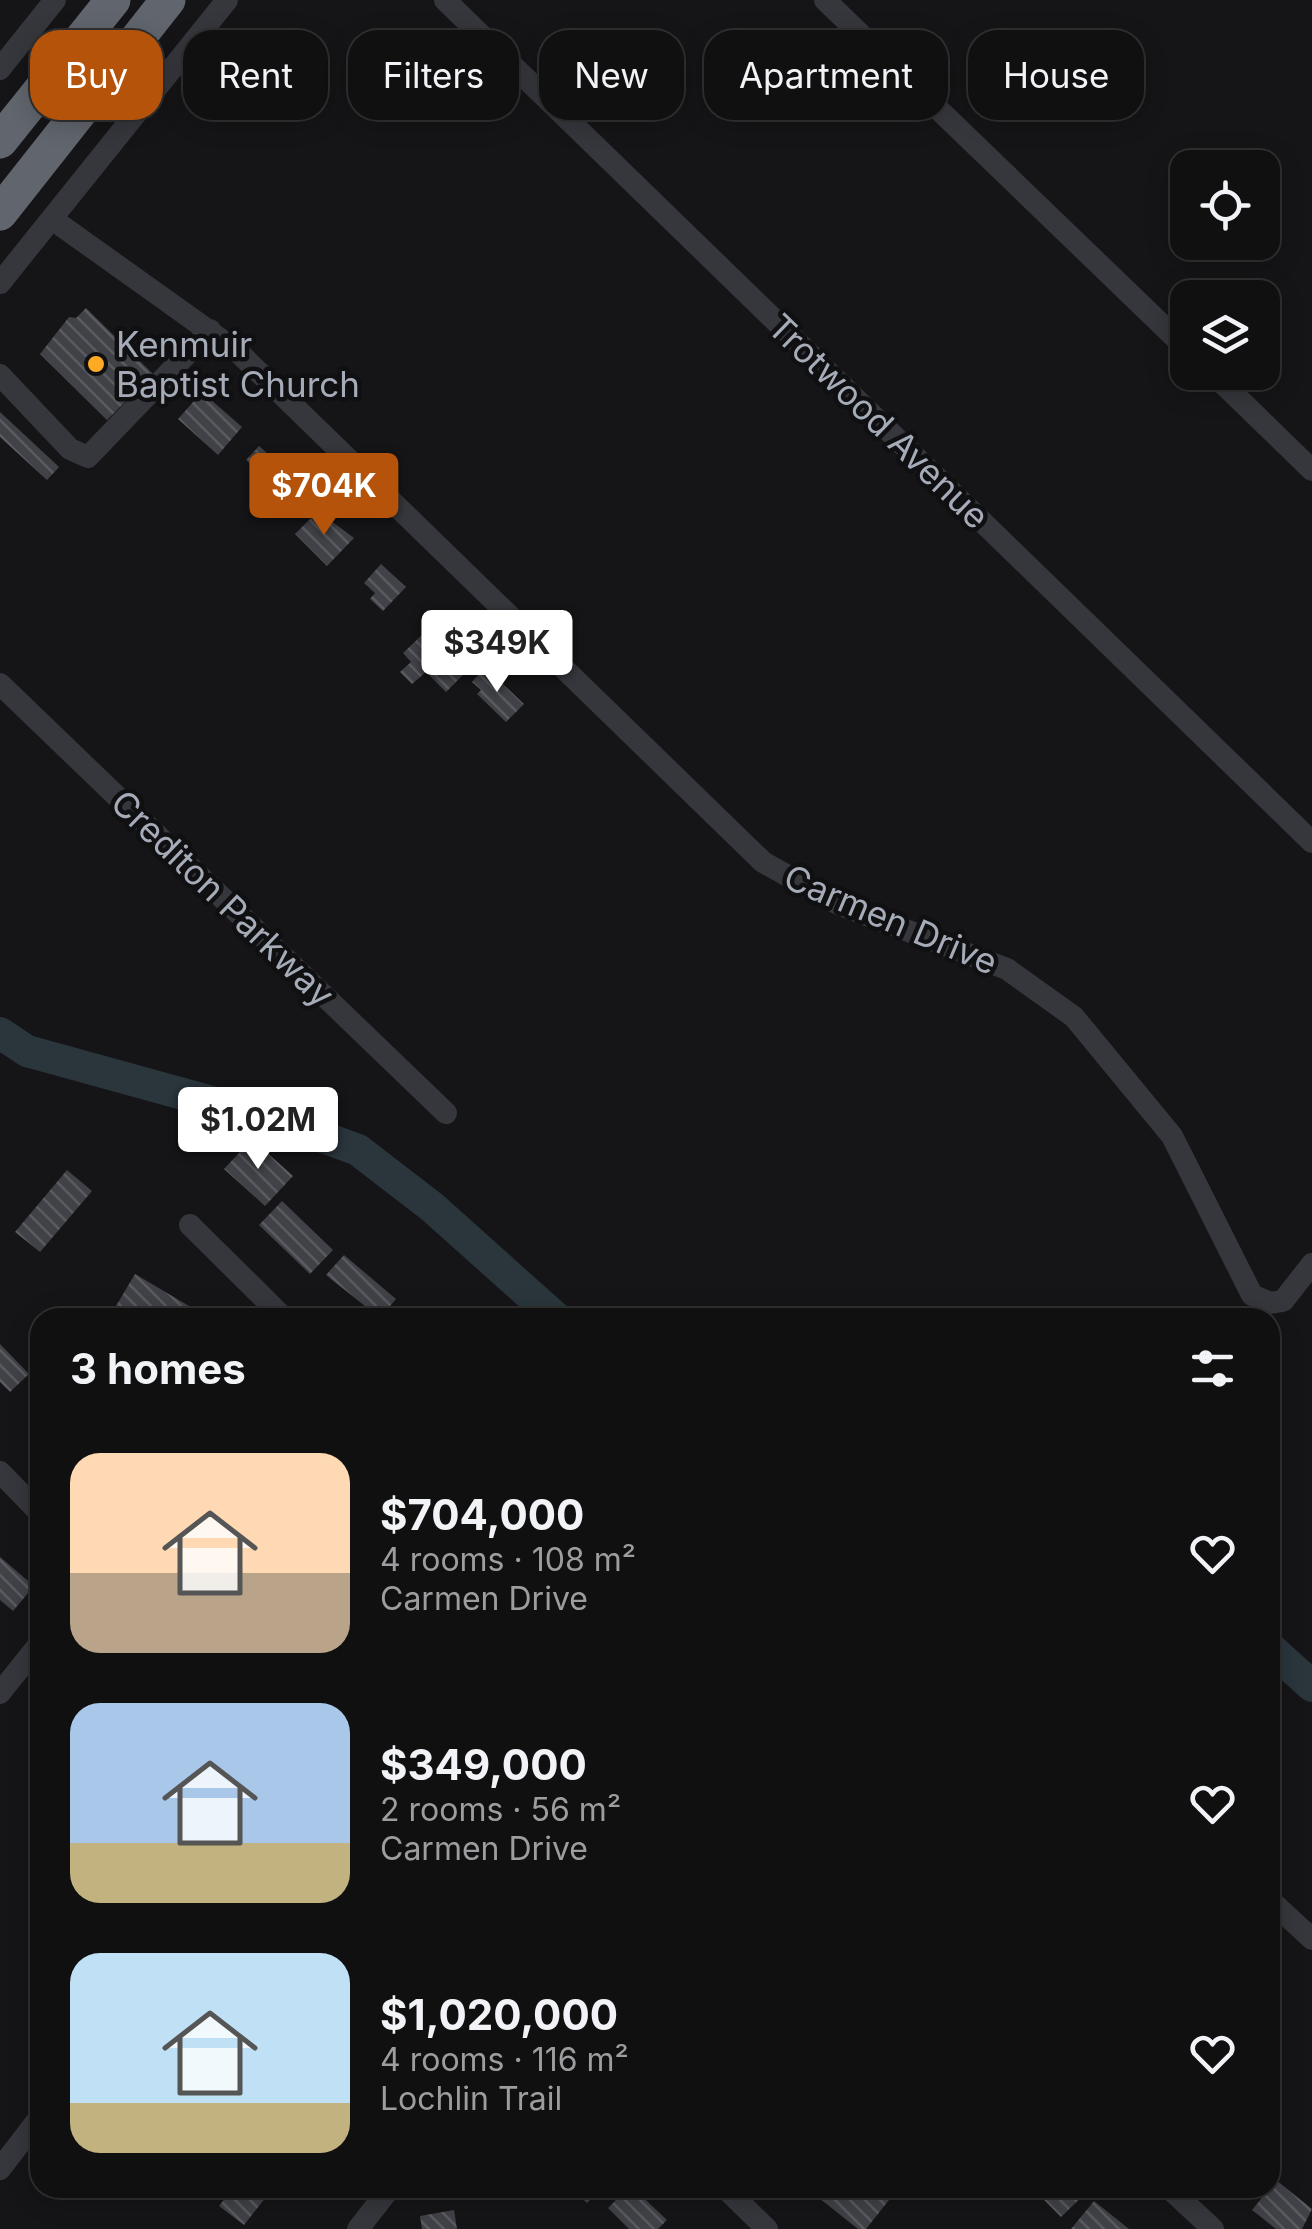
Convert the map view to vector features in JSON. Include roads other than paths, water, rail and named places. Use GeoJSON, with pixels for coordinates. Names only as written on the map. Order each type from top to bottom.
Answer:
{"type":"FeatureCollection","features":[{"type":"Feature","properties":{"kind":"highway"},"geometry":{"type":"LineString","coordinates":[[0,141],[113,0]]}},
{"type":"Feature","properties":{"kind":"highway"},"geometry":{"type":"LineString","coordinates":[[0,213],[168,0]]}},
{"type":"Feature","properties":{"kind":"street"},"geometry":{"type":"LineString","coordinates":[[0,69],[55,0]]}},
{"type":"Feature","properties":{"kind":"street"},"geometry":{"type":"LineString","coordinates":[[0,283],[227,0]]}},
{"type":"Feature","properties":{"kind":"street","name":"Trotwood Avenue"},"geometry":{"type":"LineString","coordinates":[[445,0],[1312,842]]}},
{"type":"Feature","properties":{"kind":"street"},"geometry":{"type":"LineString","coordinates":[[825,0],[1170,333]]}},
{"type":"Feature","properties":{"kind":"street","name":"Carmen Drive"},"geometry":{"type":"LineString","coordinates":[[52,219],[210,330],[742,846],[807,890],[1007,969],[1074,1017],[1172,1136],[1252,1295],[1270,1302],[1282,1301],[1312,1264]]}},
{"type":"Feature","properties":{"kind":"street"},"geometry":{"type":"LineString","coordinates":[[0,374],[70,449],[88,457],[210,330]]}},
{"type":"Feature","properties":{"kind":"street"},"geometry":{"type":"LineString","coordinates":[[1230,390],[1312,470]]}},
{"type":"Feature","properties":{"kind":"street","name":"Crediton Parkway"},"geometry":{"type":"LineString","coordinates":[[0,684],[446,1113]]}},
{"type":"Feature","properties":{"kind":"street"},"geometry":{"type":"LineString","coordinates":[[190,1224],[274,1308]]}},
{"type":"Feature","properties":{"kind":"street"},"geometry":{"type":"LineString","coordinates":[[0,1472],[30,1503]]}},
{"type":"Feature","properties":{"kind":"street"},"geometry":{"type":"LineString","coordinates":[[0,1692],[30,1655]]}},
{"type":"Feature","properties":{"kind":"street"},"geometry":{"type":"LineString","coordinates":[[1280,1909],[1312,1939]]}},
{"type":"Feature","properties":{"kind":"street"},"geometry":{"type":"LineString","coordinates":[[0,2169],[30,2131]]}},
{"type":"Feature","properties":{"kind":"street"},"geometry":{"type":"LineString","coordinates":[[358,2229],[382,2198]]}},
{"type":"Feature","properties":{"kind":"street"},"geometry":{"type":"LineString","coordinates":[[735,2198],[766,2229]]}},
{"type":"Feature","properties":{"kind":"street"},"geometry":{"type":"LineString","coordinates":[[1180,2198],[1213,2229]]}},
{"type":"Feature","properties":{"kind":"waterway"},"geometry":{"type":"LineString","coordinates":[[0,1033],[27,1051],[277,1120],[358,1150],[432,1207],[545,1308]]}},
{"type":"Feature","properties":{"kind":"waterway"},"geometry":{"type":"LineString","coordinates":[[1280,1657],[1312,1686]]}},
{"type":"Feature","properties":{"kind":"place","name":"Kenmuir Baptist Church"},"geometry":{"type":"Point","coordinates":[96,364]}}]}
